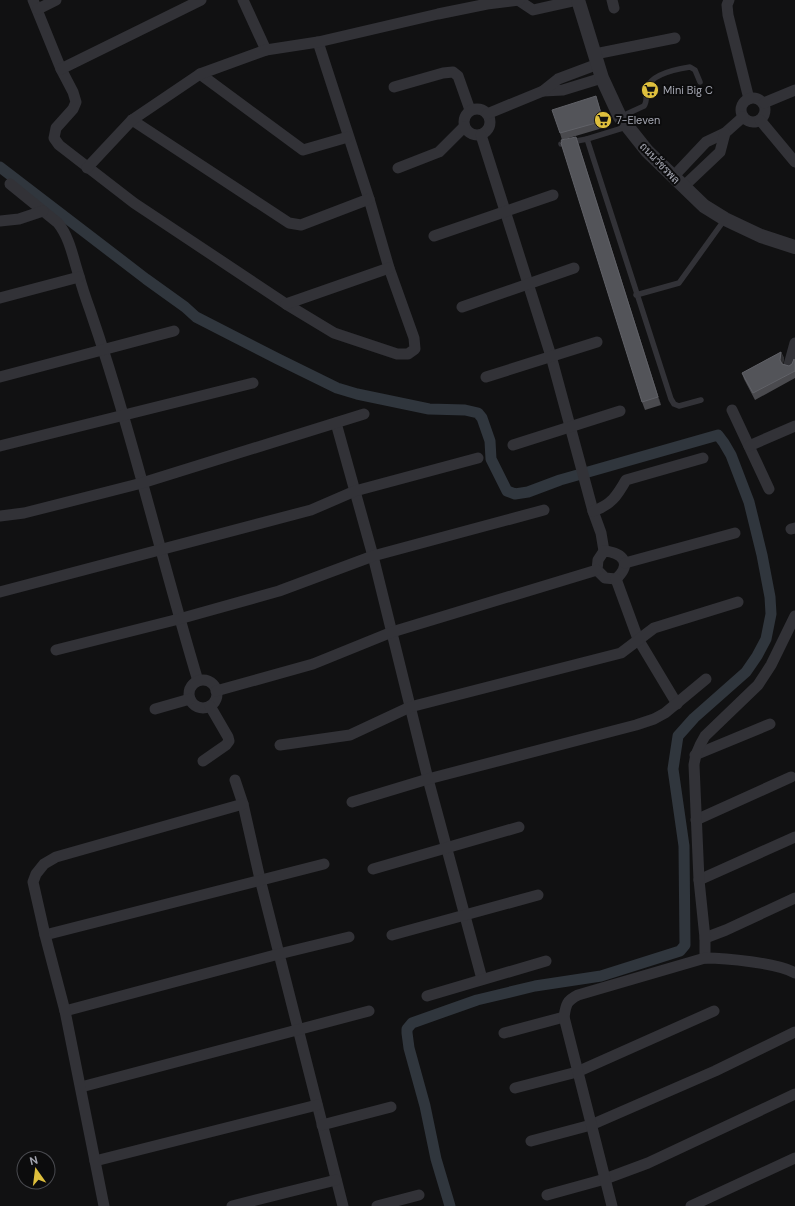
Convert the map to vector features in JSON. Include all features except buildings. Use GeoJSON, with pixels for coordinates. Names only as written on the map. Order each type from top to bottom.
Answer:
{"type":"FeatureCollection","features":[{"type":"Feature","properties":{"kind":"street"},"geometry":{"type":"LineString","coordinates":[[56,0],[35,5],[76,102],[74,109],[56,128],[54,138],[59,146],[134,203],[286,304],[334,333],[397,354],[408,354],[415,349],[414,338],[389,268],[369,199],[318,42]]}},
{"type":"Feature","properties":{"kind":"street"},"geometry":{"type":"LineString","coordinates":[[61,69],[201,0]]}},
{"type":"Feature","properties":{"kind":"street"},"geometry":{"type":"LineString","coordinates":[[243,0],[266,50]]}},
{"type":"Feature","properties":{"kind":"street"},"geometry":{"type":"LineString","coordinates":[[87,168],[132,120],[200,74],[266,50],[318,42],[487,4],[518,0],[533,10],[578,0]]}},
{"type":"Feature","properties":{"kind":"street","name":"ถนนวัชรพล"},"geometry":{"type":"LineString","coordinates":[[578,0],[602,78],[623,122],[647,151],[704,206],[726,219],[761,236],[795,247]]}},
{"type":"Feature","properties":{"kind":"street"},"geometry":{"type":"LineString","coordinates":[[729,0],[727,5],[728,15],[749,99]]}},
{"type":"Feature","properties":{"kind":"street"},"geometry":{"type":"LineString","coordinates":[[487,114],[543,91],[558,79],[596,59],[675,38]]}},
{"type":"Feature","properties":{"kind":"street"},"geometry":{"type":"LineString","coordinates":[[394,87],[453,72],[458,76],[470,110]]}},
{"type":"Feature","properties":{"kind":"street"},"geometry":{"type":"LineString","coordinates":[[200,74],[303,150],[348,137]]}},
{"type":"Feature","properties":{"kind":"street"},"geometry":{"type":"LineString","coordinates":[[543,91],[564,90],[602,78]]}},
{"type":"Feature","properties":{"kind":"street"},"geometry":{"type":"LineString","coordinates":[[764,104],[795,90]]}},
{"type":"Feature","properties":{"kind":"street"},"geometry":{"type":"LineString","coordinates":[[755,98],[764,104],[765,110],[760,120],[753,122],[749,121],[742,114],[743,103],[749,99],[755,98]]}},
{"type":"Feature","properties":{"kind":"street"},"geometry":{"type":"LineString","coordinates":[[481,109],[487,114],[490,122],[489,130],[481,135],[472,135],[464,127],[466,114],[470,110],[481,109]]}},
{"type":"Feature","properties":{"kind":"street"},"geometry":{"type":"LineString","coordinates":[[678,182],[706,142],[725,133],[744,117]]}},
{"type":"Feature","properties":{"kind":"street"},"geometry":{"type":"LineString","coordinates":[[132,120],[289,224],[301,225],[369,199]]}},
{"type":"Feature","properties":{"kind":"street"},"geometry":{"type":"LineString","coordinates":[[760,120],[795,162]]}},
{"type":"Feature","properties":{"kind":"street"},"geometry":{"type":"LineString","coordinates":[[398,168],[439,152],[464,127]]}},
{"type":"Feature","properties":{"kind":"street"},"geometry":{"type":"LineString","coordinates":[[678,182],[720,152],[725,133]]}},
{"type":"Feature","properties":{"kind":"street"},"geometry":{"type":"LineString","coordinates":[[481,135],[551,356],[580,466],[601,533],[604,551],[598,560],[597,570]]}},
{"type":"Feature","properties":{"kind":"street"},"geometry":{"type":"LineString","coordinates":[[10,184],[58,223],[64,230],[125,415],[179,619],[198,681]]}},
{"type":"Feature","properties":{"kind":"street"},"geometry":{"type":"LineString","coordinates":[[434,236],[554,195]]}},
{"type":"Feature","properties":{"kind":"street"},"geometry":{"type":"LineString","coordinates":[[0,221],[20,219],[43,211]]}},
{"type":"Feature","properties":{"kind":"street"},"geometry":{"type":"LineString","coordinates":[[286,304],[389,268]]}},
{"type":"Feature","properties":{"kind":"street"},"geometry":{"type":"LineString","coordinates":[[462,308],[574,268]]}},
{"type":"Feature","properties":{"kind":"street"},"geometry":{"type":"LineString","coordinates":[[0,298],[79,278]]}},
{"type":"Feature","properties":{"kind":"street"},"geometry":{"type":"LineString","coordinates":[[0,378],[174,331]]}},
{"type":"Feature","properties":{"kind":"street"},"geometry":{"type":"LineString","coordinates":[[486,377],[597,342]]}},
{"type":"Feature","properties":{"kind":"street"},"geometry":{"type":"LineString","coordinates":[[789,365],[795,343]]}},
{"type":"Feature","properties":{"kind":"street"},"geometry":{"type":"LineString","coordinates":[[0,446],[253,383]]}},
{"type":"Feature","properties":{"kind":"street"},"geometry":{"type":"LineString","coordinates":[[732,410],[769,489]]}},
{"type":"Feature","properties":{"kind":"street"},"geometry":{"type":"LineString","coordinates":[[513,445],[620,411]]}},
{"type":"Feature","properties":{"kind":"street"},"geometry":{"type":"LineString","coordinates":[[0,516],[24,513],[142,483],[364,414]]}},
{"type":"Feature","properties":{"kind":"street"},"geometry":{"type":"LineString","coordinates":[[336,423],[373,556],[428,779],[482,979]]}},
{"type":"Feature","properties":{"kind":"street"},"geometry":{"type":"LineString","coordinates":[[748,446],[795,426]]}},
{"type":"Feature","properties":{"kind":"street"},"geometry":{"type":"LineString","coordinates":[[0,592],[311,510],[355,491],[478,458]]}},
{"type":"Feature","properties":{"kind":"street"},"geometry":{"type":"LineString","coordinates":[[593,511],[603,507],[615,498],[626,480],[703,458]]}},
{"type":"Feature","properties":{"kind":"street"},"geometry":{"type":"LineString","coordinates":[[56,650],[179,619],[279,590],[373,556],[544,510]]}},
{"type":"Feature","properties":{"kind":"street"},"geometry":{"type":"LineString","coordinates":[[624,563],[735,533]]}},
{"type":"Feature","properties":{"kind":"street"},"geometry":{"type":"LineString","coordinates":[[604,551],[614,552],[621,556],[624,563],[623,572],[616,579]]}},
{"type":"Feature","properties":{"kind":"street"},"geometry":{"type":"LineString","coordinates":[[597,570],[605,578],[616,579]]}},
{"type":"Feature","properties":{"kind":"street"},"geometry":{"type":"LineString","coordinates":[[216,691],[313,664],[392,632],[597,570]]}},
{"type":"Feature","properties":{"kind":"street"},"geometry":{"type":"LineString","coordinates":[[616,579],[638,639],[677,704]]}},
{"type":"Feature","properties":{"kind":"street"},"geometry":{"type":"LineString","coordinates":[[280,745],[350,735],[410,707],[621,653],[654,628],[738,602]]}},
{"type":"Feature","properties":{"kind":"street"},"geometry":{"type":"LineString","coordinates":[[705,958],[696,820],[695,755],[698,746],[705,736],[758,685],[771,665],[795,616]]}},
{"type":"Feature","properties":{"kind":"street"},"geometry":{"type":"LineString","coordinates":[[352,802],[428,779],[654,719],[677,704],[706,679]]}},
{"type":"Feature","properties":{"kind":"street"},"geometry":{"type":"LineString","coordinates":[[202,680],[213,684],[216,691],[216,700],[210,706],[198,708],[194,706],[190,699],[190,688],[198,681],[202,680]]}},
{"type":"Feature","properties":{"kind":"street"},"geometry":{"type":"LineString","coordinates":[[155,709],[190,699]]}},
{"type":"Feature","properties":{"kind":"street"},"geometry":{"type":"LineString","coordinates":[[203,761],[226,745],[229,741],[210,706]]}},
{"type":"Feature","properties":{"kind":"street"},"geometry":{"type":"LineString","coordinates":[[695,755],[770,724]]}},
{"type":"Feature","properties":{"kind":"street"},"geometry":{"type":"LineString","coordinates":[[696,820],[791,777]]}},
{"type":"Feature","properties":{"kind":"street"},"geometry":{"type":"LineString","coordinates":[[235,780],[243,804],[260,879],[343,1206]]}},
{"type":"Feature","properties":{"kind":"street"},"geometry":{"type":"LineString","coordinates":[[104,1206],[65,1011],[33,882],[36,874],[44,864],[56,857],[243,804]]}},
{"type":"Feature","properties":{"kind":"street"},"geometry":{"type":"LineString","coordinates":[[373,869],[519,827]]}},
{"type":"Feature","properties":{"kind":"street"},"geometry":{"type":"LineString","coordinates":[[699,880],[795,837]]}},
{"type":"Feature","properties":{"kind":"street"},"geometry":{"type":"LineString","coordinates":[[45,935],[260,879],[324,864]]}},
{"type":"Feature","properties":{"kind":"street"},"geometry":{"type":"LineString","coordinates":[[392,935],[538,895]]}},
{"type":"Feature","properties":{"kind":"street"},"geometry":{"type":"LineString","coordinates":[[704,938],[726,930],[795,898]]}},
{"type":"Feature","properties":{"kind":"street"},"geometry":{"type":"LineString","coordinates":[[65,1011],[349,937]]}},
{"type":"Feature","properties":{"kind":"street"},"geometry":{"type":"LineString","coordinates":[[612,1206],[564,1017],[566,1006],[570,999],[705,958],[758,963],[793,969]]}},
{"type":"Feature","properties":{"kind":"street"},"geometry":{"type":"LineString","coordinates":[[427,996],[546,961]]}},
{"type":"Feature","properties":{"kind":"street"},"geometry":{"type":"LineString","coordinates":[[81,1087],[369,1011]]}},
{"type":"Feature","properties":{"kind":"street"},"geometry":{"type":"LineString","coordinates":[[515,1088],[577,1072],[714,1011]]}},
{"type":"Feature","properties":{"kind":"street"},"geometry":{"type":"LineString","coordinates":[[504,1034],[564,1017]]}},
{"type":"Feature","properties":{"kind":"street"},"geometry":{"type":"LineString","coordinates":[[531,1141],[591,1125],[700,1077],[795,1032]]}},
{"type":"Feature","properties":{"kind":"street"},"geometry":{"type":"LineString","coordinates":[[547,1195],[605,1179],[648,1163],[795,1094]]}},
{"type":"Feature","properties":{"kind":"street"},"geometry":{"type":"LineString","coordinates":[[95,1161],[317,1105]]}},
{"type":"Feature","properties":{"kind":"street"},"geometry":{"type":"LineString","coordinates":[[322,1125],[391,1107]]}},
{"type":"Feature","properties":{"kind":"street"},"geometry":{"type":"LineString","coordinates":[[691,1206],[795,1158]]}},
{"type":"Feature","properties":{"kind":"street"},"geometry":{"type":"LineString","coordinates":[[232,1206],[336,1180]]}},
{"type":"Feature","properties":{"kind":"street"},"geometry":{"type":"LineString","coordinates":[[377,1206],[419,1195]]}},
{"type":"Feature","properties":{"kind":"lane"},"geometry":{"type":"LineString","coordinates":[[561,144],[587,139],[623,122],[644,106],[646,103],[646,90],[649,82],[656,76],[690,67],[695,70],[700,82]]}},
{"type":"Feature","properties":{"kind":"lane"},"geometry":{"type":"LineString","coordinates":[[587,139],[636,295],[671,399],[674,404],[679,406],[701,400]]}},
{"type":"Feature","properties":{"kind":"lane"},"geometry":{"type":"LineString","coordinates":[[636,295],[679,283],[726,219]]}},
{"type":"Feature","properties":{"kind":"waterway"},"geometry":{"type":"LineString","coordinates":[[0,167],[146,279],[185,307],[196,317],[337,388],[357,394],[429,409],[465,410],[478,413],[482,418],[490,441],[491,459],[507,491],[515,494],[528,492],[560,480],[718,435],[731,455],[749,502],[762,555],[770,597],[771,614],[766,639],[746,672],[694,718],[678,736],[673,769],[684,846],[685,945],[680,951],[601,976],[535,986],[477,1000],[412,1023],[407,1029],[409,1048],[425,1106],[436,1159],[450,1206]]}},
{"type":"Feature","properties":{"kind":"place","name":"Mini Big C"},"geometry":{"type":"Point","coordinates":[650,90]}},
{"type":"Feature","properties":{"kind":"place","name":"7-Eleven"},"geometry":{"type":"Point","coordinates":[603,120]}}]}
